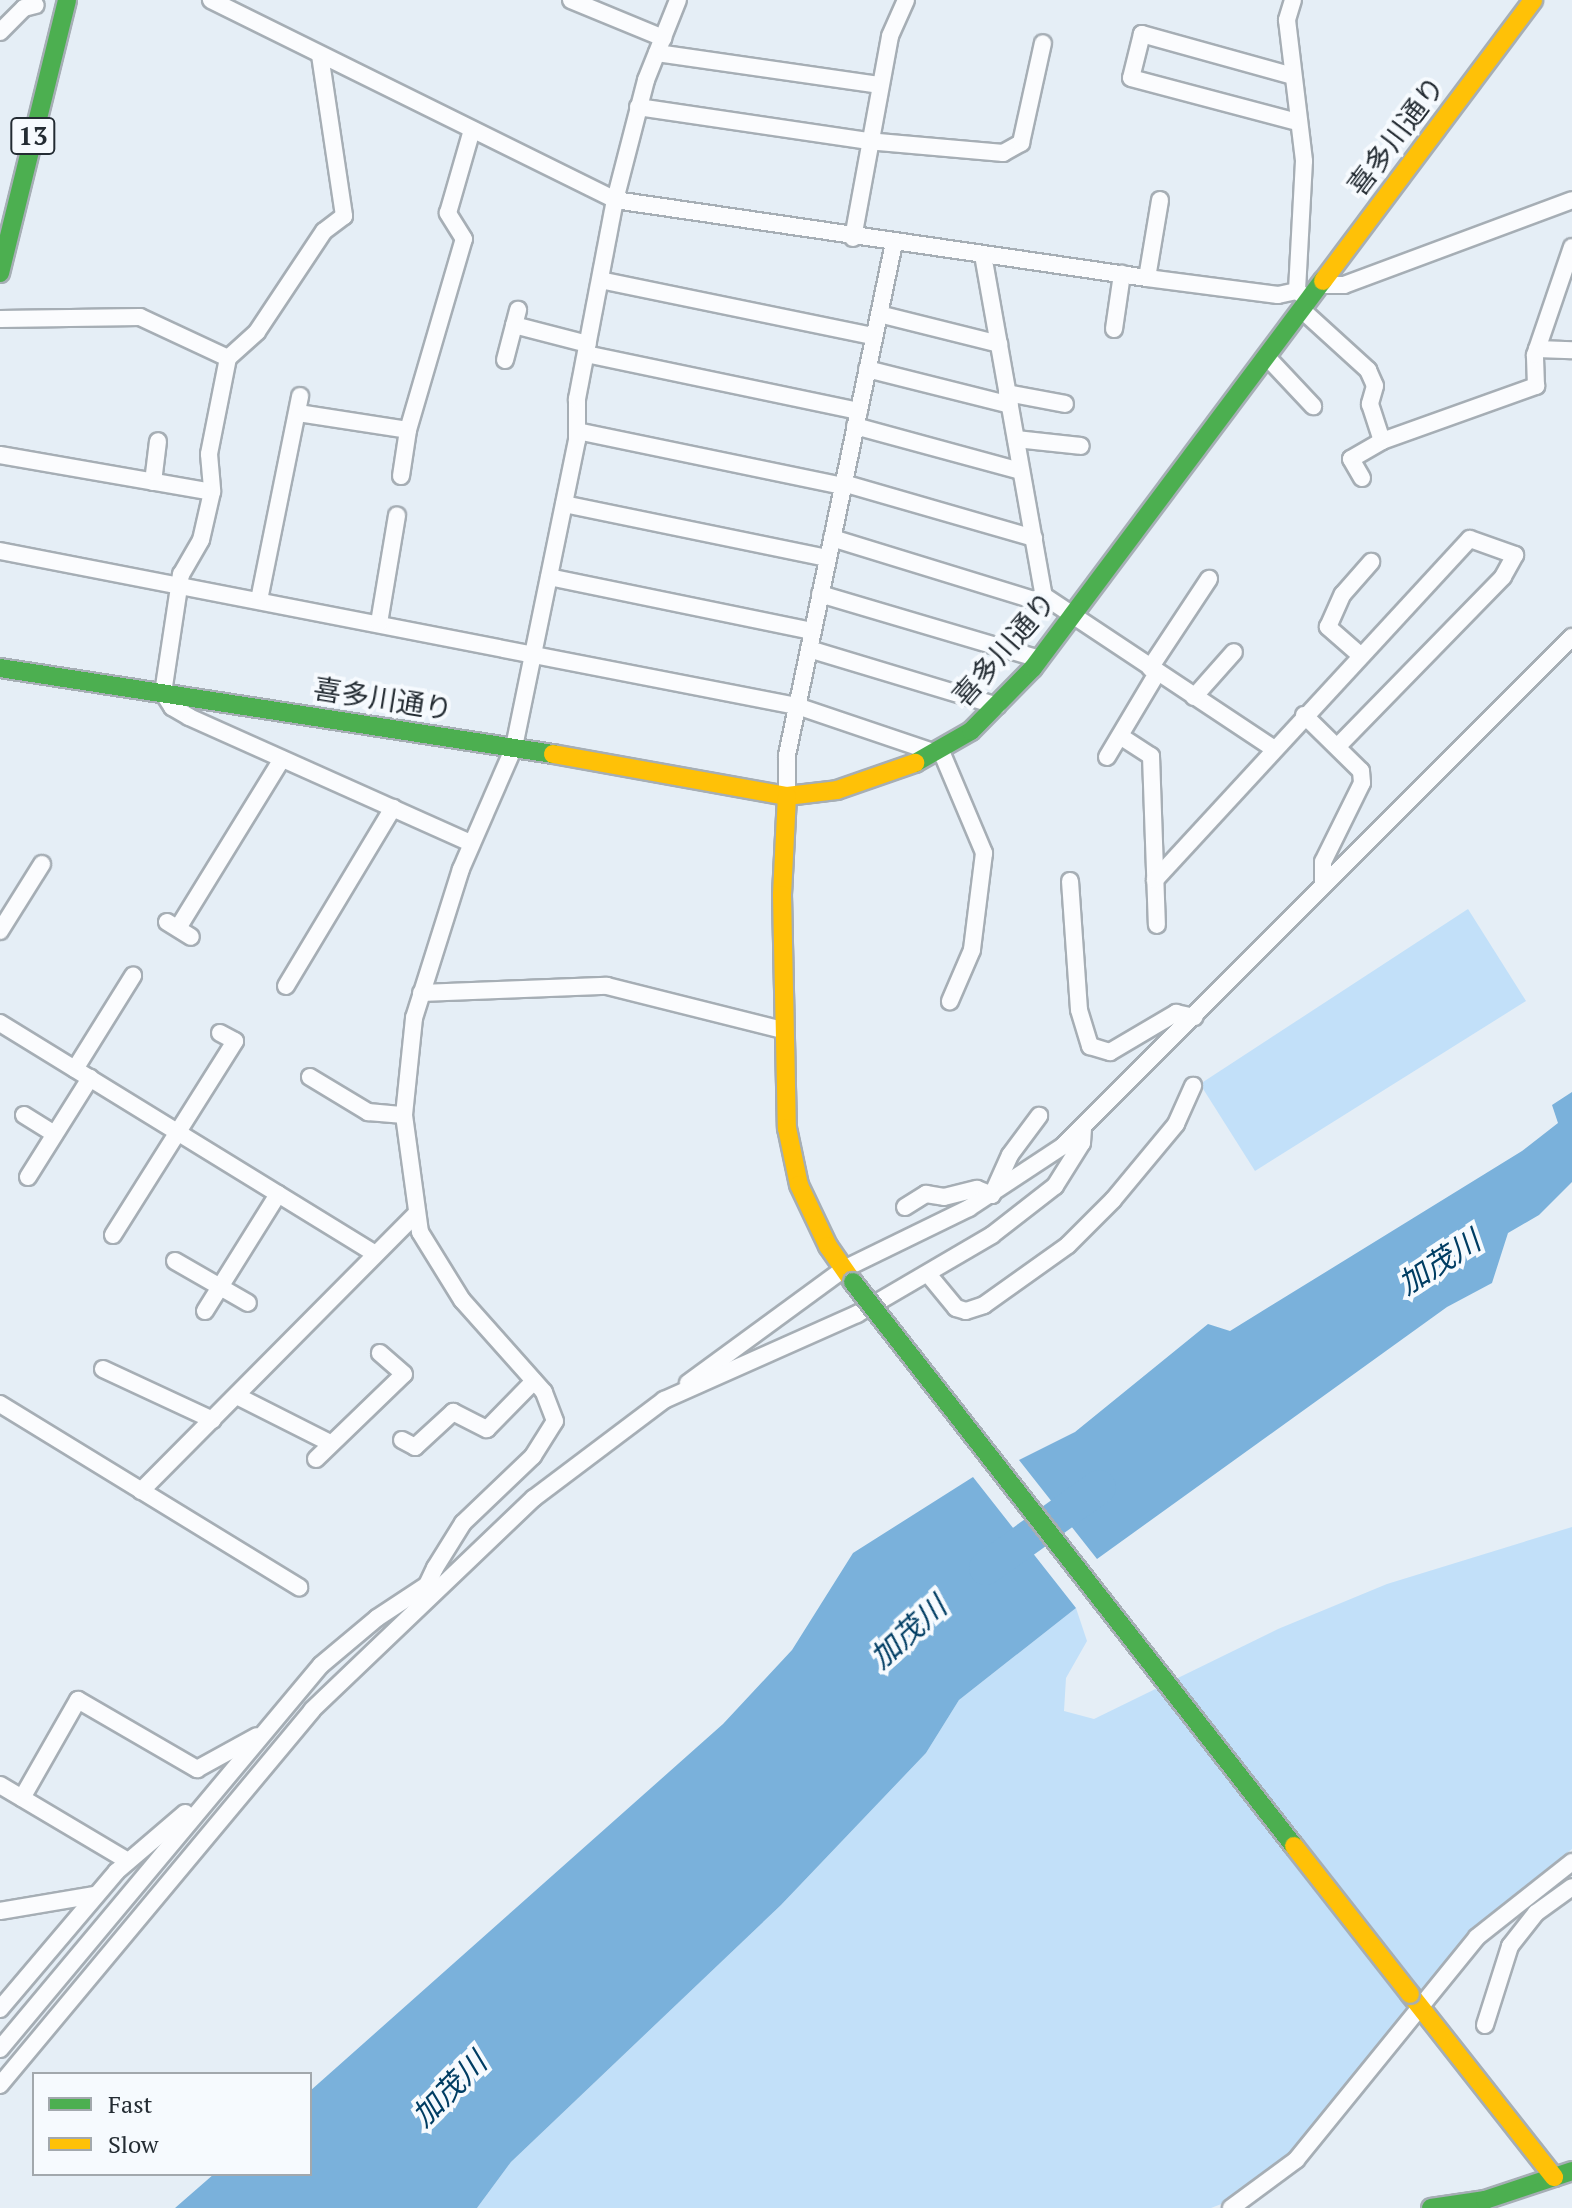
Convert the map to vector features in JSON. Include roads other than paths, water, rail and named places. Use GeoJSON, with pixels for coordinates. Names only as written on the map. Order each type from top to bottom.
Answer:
{"type":"FeatureCollection","features":[{"type":"Feature","properties":{"kind":"street","name":"13"},"geometry":{"type":"LineString","coordinates":[[0,273],[67,0]]}},
{"type":"Feature","properties":{"kind":"street"},"geometry":{"type":"LineString","coordinates":[[211,0],[229,4],[320,55],[615,200],[853,238],[1278,295],[1306,296],[1344,285],[1572,200]]}},
{"type":"Feature","properties":{"kind":"street"},"geometry":{"type":"LineString","coordinates":[[571,0],[660,45],[879,85]]}},
{"type":"Feature","properties":{"kind":"street"},"geometry":{"type":"LineString","coordinates":[[0,2049],[259,1735],[350,1639],[430,1588],[463,1523],[550,1433],[555,1411],[534,1381],[462,1300],[420,1232],[415,1215],[404,1115],[412,1030],[421,993],[471,843],[514,747],[564,504],[587,349],[615,200],[638,107],[678,0]]}},
{"type":"Feature","properties":{"kind":"street"},"geometry":{"type":"LineString","coordinates":[[853,238],[867,141],[879,85],[890,36],[906,0]]}},
{"type":"Feature","properties":{"kind":"street"},"geometry":{"type":"LineString","coordinates":[[1293,0],[1287,20],[1304,161],[1306,296],[1368,370],[1375,386],[1370,404],[1382,441]]}},
{"type":"Feature","properties":{"kind":"street","name":"喜多川通り"},"geometry":{"type":"LineString","coordinates":[[0,668],[514,747],[787,796],[837,790],[939,752],[998,706],[1040,659],[1266,356],[1306,296],[1533,0]]}},
{"type":"Feature","properties":{"kind":"street"},"geometry":{"type":"LineString","coordinates":[[0,32],[24,8],[36,5]]}},
{"type":"Feature","properties":{"kind":"street"},"geometry":{"type":"LineString","coordinates":[[1293,76],[1142,34],[1131,78],[1297,122]]}},
{"type":"Feature","properties":{"kind":"street"},"geometry":{"type":"LineString","coordinates":[[638,107],[867,141],[1015,150],[1025,133],[1043,43]]}},
{"type":"Feature","properties":{"kind":"street"},"geometry":{"type":"LineString","coordinates":[[320,55],[344,216],[324,231],[257,332],[228,358],[209,454],[212,492],[201,540],[178,585],[163,693],[181,712],[471,843]]}},
{"type":"Feature","properties":{"kind":"street"},"geometry":{"type":"LineString","coordinates":[[401,476],[408,430],[464,239],[448,213],[472,130]]}},
{"type":"Feature","properties":{"kind":"street"},"geometry":{"type":"LineString","coordinates":[[1147,278],[1160,200]]}},
{"type":"Feature","properties":{"kind":"street"},"geometry":{"type":"LineString","coordinates":[[894,243],[787,755],[782,1030],[787,1128],[799,1185],[848,1276],[1421,2009],[1515,2123],[1563,2174],[1485,2200],[1431,2208]]}},
{"type":"Feature","properties":{"kind":"street"},"geometry":{"type":"LineString","coordinates":[[1362,478],[1351,459],[1382,441],[1536,386],[1537,349],[1572,247]]}},
{"type":"Feature","properties":{"kind":"street"},"geometry":{"type":"LineString","coordinates":[[983,255],[1044,596],[1070,617],[1274,749]]}},
{"type":"Feature","properties":{"kind":"street"},"geometry":{"type":"LineString","coordinates":[[1114,329],[1122,274]]}},
{"type":"Feature","properties":{"kind":"street"},"geometry":{"type":"LineString","coordinates":[[600,280],[874,336]]}},
{"type":"Feature","properties":{"kind":"street"},"geometry":{"type":"LineString","coordinates":[[879,314],[999,344]]}},
{"type":"Feature","properties":{"kind":"street"},"geometry":{"type":"LineString","coordinates":[[0,319],[140,317],[228,358]]}},
{"type":"Feature","properties":{"kind":"street"},"geometry":{"type":"LineString","coordinates":[[505,360],[516,317],[587,349],[857,418],[1021,471]]}},
{"type":"Feature","properties":{"kind":"street"},"geometry":{"type":"LineString","coordinates":[[1537,349],[1572,350]]}},
{"type":"Feature","properties":{"kind":"street"},"geometry":{"type":"LineString","coordinates":[[1266,356],[1313,406]]}},
{"type":"Feature","properties":{"kind":"street"},"geometry":{"type":"LineString","coordinates":[[867,369],[1008,399],[1065,404]]}},
{"type":"Feature","properties":{"kind":"street"},"geometry":{"type":"LineString","coordinates":[[259,600],[299,404],[408,430]]}},
{"type":"Feature","properties":{"kind":"street"},"geometry":{"type":"LineString","coordinates":[[577,431],[843,484],[1034,538]]}},
{"type":"Feature","properties":{"kind":"street"},"geometry":{"type":"LineString","coordinates":[[1016,439],[1081,446]]}},
{"type":"Feature","properties":{"kind":"street"},"geometry":{"type":"LineString","coordinates":[[153,482],[158,441]]}},
{"type":"Feature","properties":{"kind":"street"},"geometry":{"type":"LineString","coordinates":[[0,455],[212,492]]}},
{"type":"Feature","properties":{"kind":"street"},"geometry":{"type":"LineString","coordinates":[[564,504],[828,558]]}},
{"type":"Feature","properties":{"kind":"street"},"geometry":{"type":"LineString","coordinates":[[379,623],[397,515]]}},
{"type":"Feature","properties":{"kind":"street"},"geometry":{"type":"LineString","coordinates":[[832,538],[1033,600],[1044,596]]}},
{"type":"Feature","properties":{"kind":"street"},"geometry":{"type":"LineString","coordinates":[[1155,880],[1265,765],[1274,749],[1304,715],[1470,539],[1515,555],[1503,577],[1339,745]]}},
{"type":"Feature","properties":{"kind":"street"},"geometry":{"type":"LineString","coordinates":[[0,551],[797,706],[939,752],[984,853],[972,950],[950,1001]]}},
{"type":"Feature","properties":{"kind":"street"},"geometry":{"type":"LineString","coordinates":[[1360,655],[1328,627],[1343,594],[1371,562]]}},
{"type":"Feature","properties":{"kind":"street"},"geometry":{"type":"LineString","coordinates":[[549,577],[813,631]]}},
{"type":"Feature","properties":{"kind":"street"},"geometry":{"type":"LineString","coordinates":[[1107,757],[1209,579]]}},
{"type":"Feature","properties":{"kind":"street"},"geometry":{"type":"LineString","coordinates":[[820,594],[1040,659]]}},
{"type":"Feature","properties":{"kind":"street"},"geometry":{"type":"LineString","coordinates":[[0,2085],[260,1768],[430,1588],[534,1498],[664,1400],[848,1276],[992,1195],[1083,1127],[1195,1017],[1323,883],[1572,637]]}},
{"type":"Feature","properties":{"kind":"street"},"geometry":{"type":"LineString","coordinates":[[809,649],[998,706]]}},
{"type":"Feature","properties":{"kind":"street"},"geometry":{"type":"LineString","coordinates":[[1194,697],[1234,652]]}},
{"type":"Feature","properties":{"kind":"street"},"geometry":{"type":"LineString","coordinates":[[1304,715],[1339,745],[1361,771],[1362,783],[1323,862],[1323,883]]}},
{"type":"Feature","properties":{"kind":"street"},"geometry":{"type":"LineString","coordinates":[[1120,736],[1151,756],[1157,925]]}},
{"type":"Feature","properties":{"kind":"street"},"geometry":{"type":"LineString","coordinates":[[179,929],[282,759]]}},
{"type":"Feature","properties":{"kind":"street"},"geometry":{"type":"LineString","coordinates":[[286,986],[393,808]]}},
{"type":"Feature","properties":{"kind":"street"},"geometry":{"type":"LineString","coordinates":[[0,931],[42,864]]}},
{"type":"Feature","properties":{"kind":"street"},"geometry":{"type":"LineString","coordinates":[[1070,881],[1079,1010],[1090,1046],[1110,1052],[1176,1013],[1195,1017]]}},
{"type":"Feature","properties":{"kind":"street"},"geometry":{"type":"LineString","coordinates":[[75,1069],[133,976]]}},
{"type":"Feature","properties":{"kind":"street"},"geometry":{"type":"LineString","coordinates":[[421,993],[607,986],[782,1030]]}},
{"type":"Feature","properties":{"kind":"street"},"geometry":{"type":"LineString","coordinates":[[0,1023],[374,1253]]}},
{"type":"Feature","properties":{"kind":"street"},"geometry":{"type":"LineString","coordinates":[[113,1235],[235,1041],[220,1033]]}},
{"type":"Feature","properties":{"kind":"street"},"geometry":{"type":"LineString","coordinates":[[310,1077],[368,1112],[404,1115]]}},
{"type":"Feature","properties":{"kind":"street"},"geometry":{"type":"LineString","coordinates":[[28,1177],[90,1078]]}},
{"type":"Feature","properties":{"kind":"street"},"geometry":{"type":"LineString","coordinates":[[928,1274],[956,1308],[966,1311],[984,1305],[1068,1245],[1113,1200],[1176,1124],[1193,1086]]}},
{"type":"Feature","properties":{"kind":"street"},"geometry":{"type":"LineString","coordinates":[[24,1115],[55,1134]]}},
{"type":"Feature","properties":{"kind":"street"},"geometry":{"type":"LineString","coordinates":[[992,1195],[1010,1155],[1039,1116]]}},
{"type":"Feature","properties":{"kind":"street"},"geometry":{"type":"LineString","coordinates":[[664,1400],[857,1314],[992,1235],[1055,1186],[1082,1143],[1083,1127]]}},
{"type":"Feature","properties":{"kind":"street"},"geometry":{"type":"LineString","coordinates":[[905,1207],[926,1194],[944,1197],[977,1189],[992,1195]]}},
{"type":"Feature","properties":{"kind":"street"},"geometry":{"type":"LineString","coordinates":[[205,1311],[278,1194]]}},
{"type":"Feature","properties":{"kind":"street"},"geometry":{"type":"LineString","coordinates":[[141,1491],[363,1272],[374,1253],[415,1215]]}},
{"type":"Feature","properties":{"kind":"street"},"geometry":{"type":"LineString","coordinates":[[175,1261],[248,1303]]}},
{"type":"Feature","properties":{"kind":"street"},"geometry":{"type":"LineString","coordinates":[[316,1459],[404,1374],[380,1353]]}},
{"type":"Feature","properties":{"kind":"street"},"geometry":{"type":"LineString","coordinates":[[103,1369],[213,1420]]}},
{"type":"Feature","properties":{"kind":"street"},"geometry":{"type":"LineString","coordinates":[[402,1440],[415,1447],[453,1412],[487,1429],[534,1381]]}},
{"type":"Feature","properties":{"kind":"street"},"geometry":{"type":"LineString","coordinates":[[237,1396],[330,1443]]}},
{"type":"Feature","properties":{"kind":"street"},"geometry":{"type":"LineString","coordinates":[[0,1404],[299,1587]]}},
{"type":"Feature","properties":{"kind":"street"},"geometry":{"type":"LineString","coordinates":[[22,1798],[78,1700],[197,1769],[259,1735]]}},
{"type":"Feature","properties":{"kind":"street"},"geometry":{"type":"LineString","coordinates":[[0,1785],[128,1861]]}},
{"type":"Feature","properties":{"kind":"street"},"geometry":{"type":"LineString","coordinates":[[0,2009],[95,1895],[128,1861],[198,1807]]}},
{"type":"Feature","properties":{"kind":"street"},"geometry":{"type":"LineString","coordinates":[[1231,2208],[1296,2160],[1352,2085],[1421,2009],[1477,1937],[1572,1862]]}},
{"type":"Feature","properties":{"kind":"street"},"geometry":{"type":"LineString","coordinates":[[1485,2025],[1510,1946],[1536,1913],[1572,1887]]}},
{"type":"Feature","properties":{"kind":"street"},"geometry":{"type":"LineString","coordinates":[[0,1911],[95,1895]]}},
{"type":"Feature","properties":{"kind":"water"},"geometry":{"type":"Polygon","coordinates":[[[1572,1092],[1572,1182],[1539,1215],[1508,1233],[1492,1283],[1447,1307],[1097,1559],[1019,1460],[1075,1432],[1208,1324],[1230,1331],[1522,1151],[1558,1123],[1552,1105],[1572,1092]]]}},
{"type":"Feature","properties":{"kind":"water"},"geometry":{"type":"Polygon","coordinates":[[[973,1477],[1076,1608],[959,1700],[926,1753],[781,1905],[511,2162],[477,2208],[175,2208],[212,2176],[312,2176],[312,2089],[723,1724],[792,1650],[853,1553],[973,1477]]]}},
{"type":"Feature","properties":{"kind":"waterway","name":"加茂川"},"geometry":{"type":"LineString","coordinates":[[986,1568],[1099,1487]]}}]}
